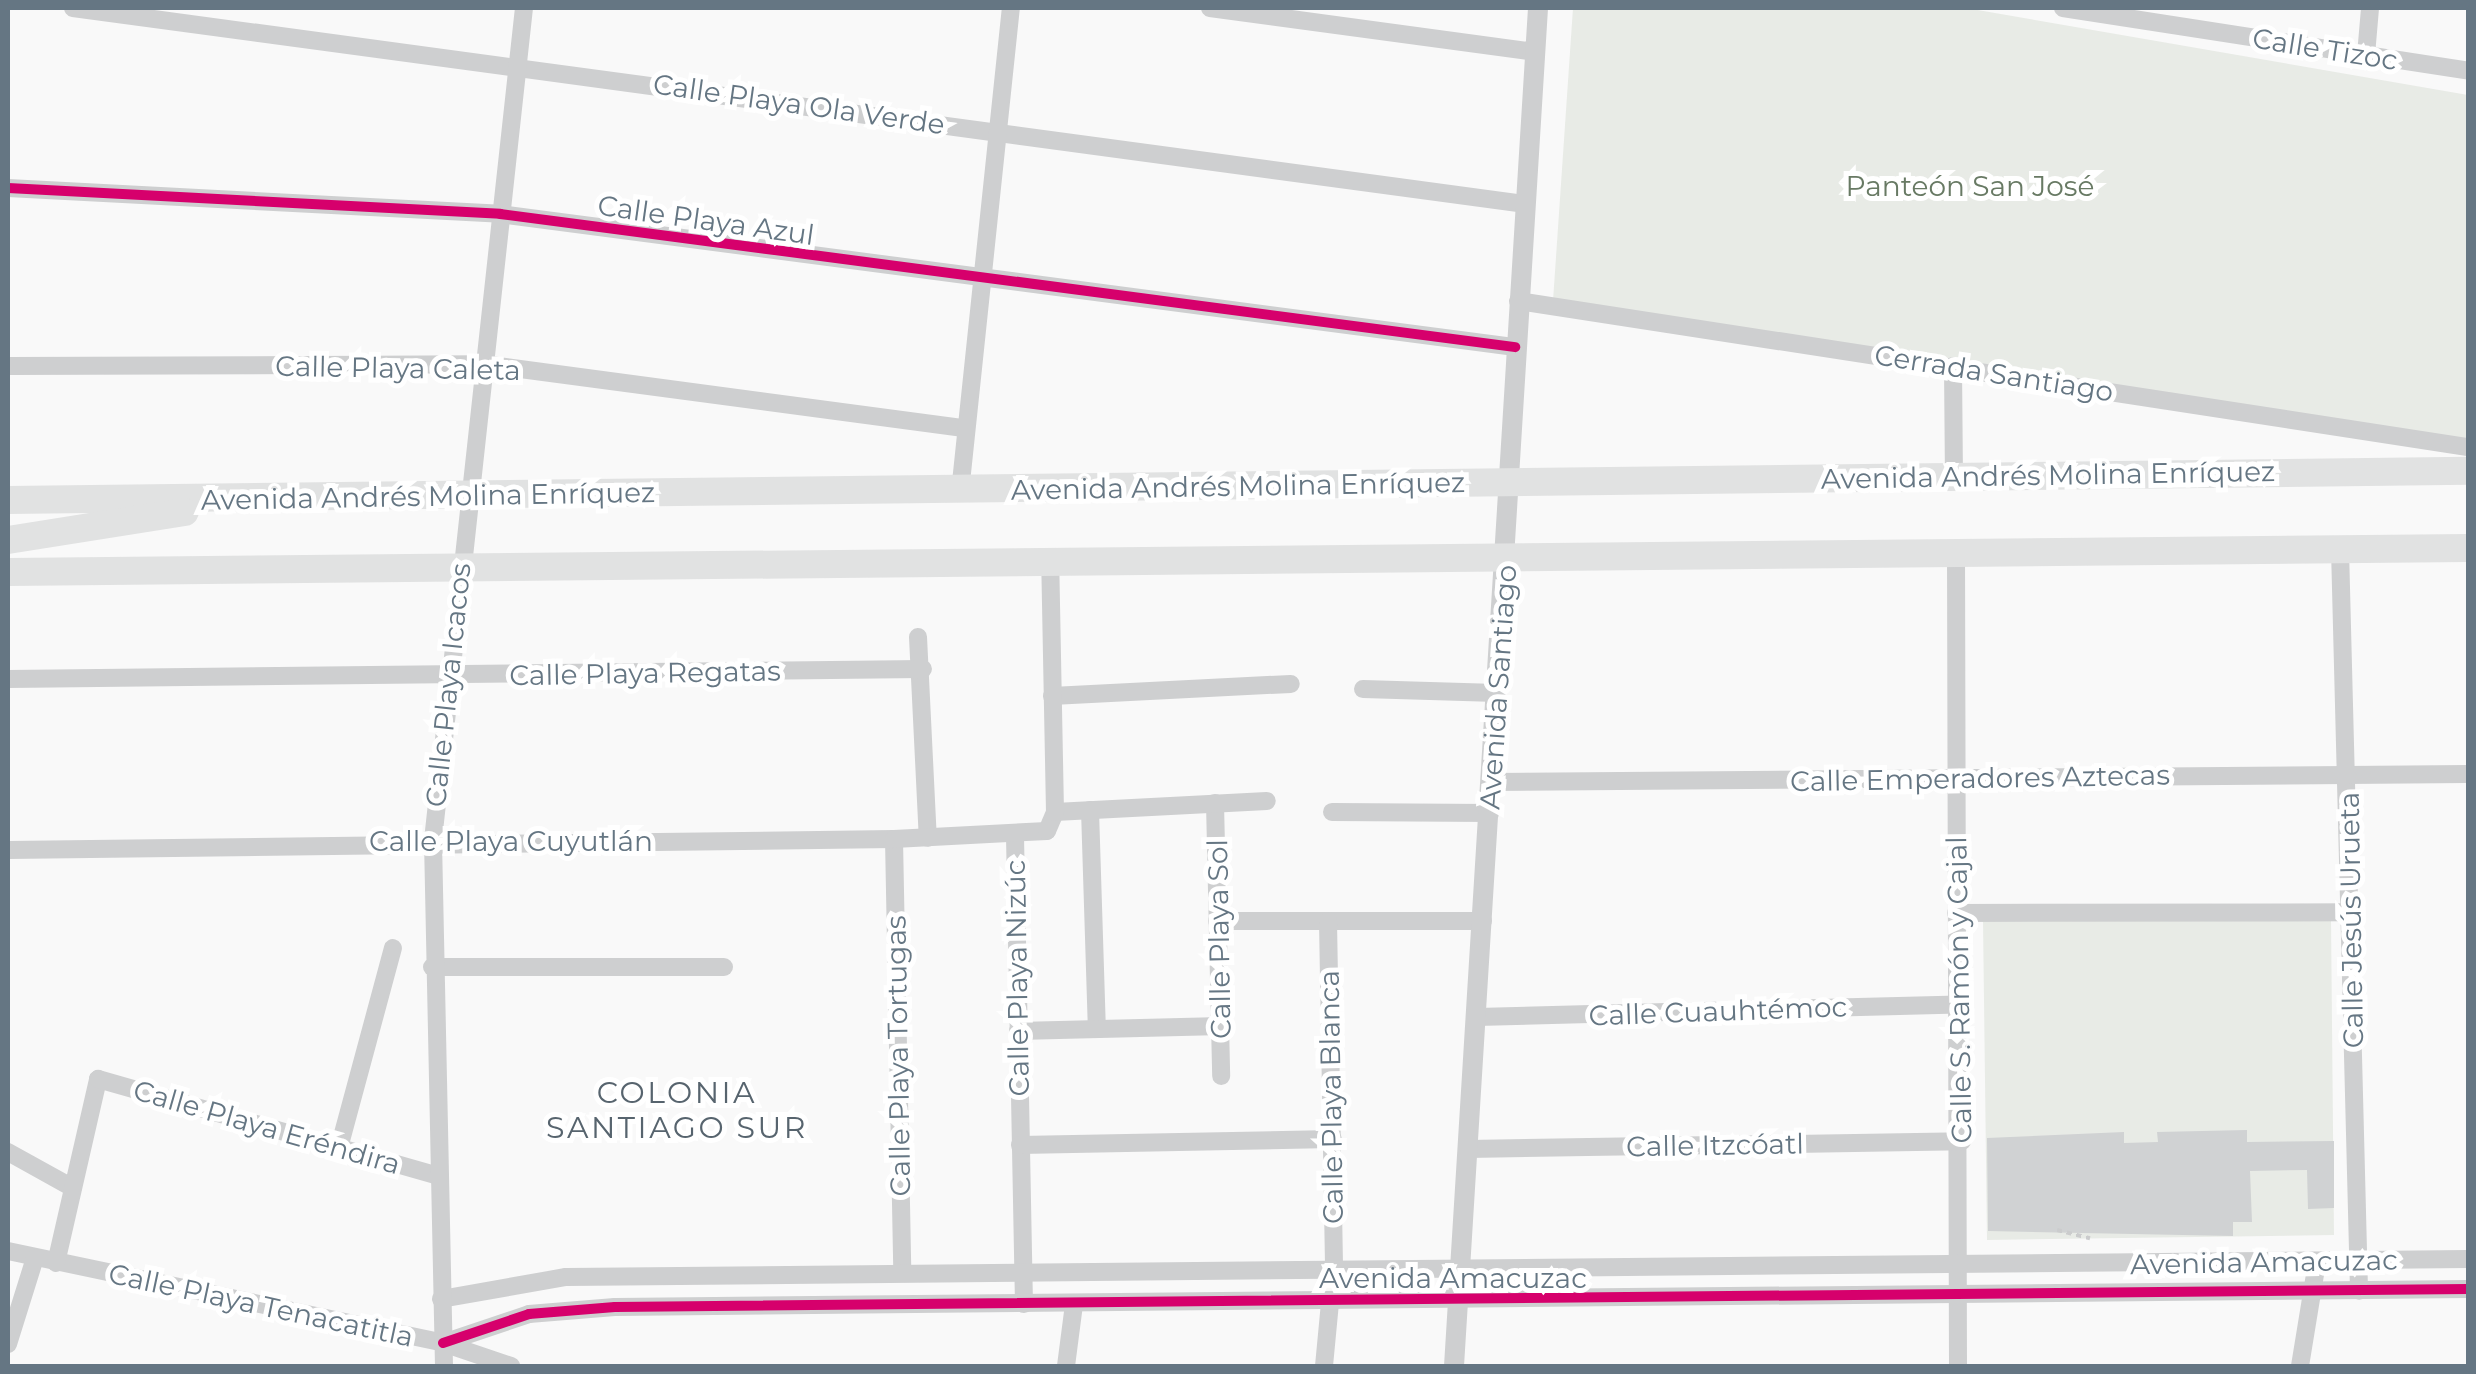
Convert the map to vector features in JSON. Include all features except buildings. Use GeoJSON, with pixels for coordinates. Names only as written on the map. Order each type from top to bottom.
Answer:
{"type":"FeatureCollection","features":[{"type":"Feature","properties":{"kind":"main road","name":"Avenida Andrés Molina Enríquez"},"geometry":{"type":"LineString","coordinates":[[8,500],[960,492],[1510,480],[2468,471]]}},
{"type":"Feature","properties":{"kind":"main road"},"geometry":{"type":"LineString","coordinates":[[8,540],[280,498]]}},
{"type":"Feature","properties":{"kind":"main road"},"geometry":{"type":"LineString","coordinates":[[8,572],[2468,548]]}},
{"type":"Feature","properties":{"kind":"street","name":"Calle Playa Ola Verde"},"geometry":{"type":"LineString","coordinates":[[73,8],[518,65],[1524,204]]}},
{"type":"Feature","properties":{"kind":"street","name":"Calle Playa Icacos"},"geometry":{"type":"LineString","coordinates":[[444,1366],[436,1175],[433,840],[467,495],[524,8]]}},
{"type":"Feature","properties":{"kind":"street"},"geometry":{"type":"LineString","coordinates":[[960,492],[1011,8]]}},
{"type":"Feature","properties":{"kind":"street"},"geometry":{"type":"LineString","coordinates":[[1210,8],[1534,52]]}},
{"type":"Feature","properties":{"kind":"street","name":"Avenida Santiago"},"geometry":{"type":"LineString","coordinates":[[1454,1366],[1538,8]]}},
{"type":"Feature","properties":{"kind":"street","name":"Calle Tizoc"},"geometry":{"type":"LineString","coordinates":[[2063,8],[2468,71]]}},
{"type":"Feature","properties":{"kind":"street"},"geometry":{"type":"LineString","coordinates":[[2366,55],[2370,8]]}},
{"type":"Feature","properties":{"kind":"street","name":"Calle Playa Azul"},"geometry":{"type":"LineString","coordinates":[[8,188],[500,214],[980,280],[1515,347]]}},
{"type":"Feature","properties":{"kind":"street","name":"Cerrada Santiago"},"geometry":{"type":"LineString","coordinates":[[1518,302],[2468,446]]}},
{"type":"Feature","properties":{"kind":"street","name":"Calle Playa Caleta"},"geometry":{"type":"LineString","coordinates":[[8,366],[482,364],[964,428]]}},
{"type":"Feature","properties":{"kind":"street"},"geometry":{"type":"LineString","coordinates":[[1952,366],[1954,475]]}},
{"type":"Feature","properties":{"kind":"street","name":"Calle Jesús Urueta"},"geometry":{"type":"LineString","coordinates":[[2340,549],[2360,1290]]}},
{"type":"Feature","properties":{"kind":"street","name":"Calle S. Ramón y Cajal"},"geometry":{"type":"LineString","coordinates":[[1956,553],[1956,913],[1962,1141],[1958,1366]]}},
{"type":"Feature","properties":{"kind":"street"},"geometry":{"type":"LineString","coordinates":[[1050,562],[1055,812],[1268,801]]}},
{"type":"Feature","properties":{"kind":"street"},"geometry":{"type":"LineString","coordinates":[[918,637],[923,669],[928,838]]}},
{"type":"Feature","properties":{"kind":"street","name":"Calle Playa Regatas"},"geometry":{"type":"LineString","coordinates":[[8,680],[923,669]]}},
{"type":"Feature","properties":{"kind":"street"},"geometry":{"type":"LineString","coordinates":[[1052,696],[1291,684]]}},
{"type":"Feature","properties":{"kind":"street"},"geometry":{"type":"LineString","coordinates":[[1363,689],[1497,693]]}},
{"type":"Feature","properties":{"kind":"street","name":"Calle Emperadores Aztecas"},"geometry":{"type":"LineString","coordinates":[[1492,782],[2468,774]]}},
{"type":"Feature","properties":{"kind":"street","name":"Calle Playa Sol"},"geometry":{"type":"LineString","coordinates":[[1216,803],[1221,1076]]}},
{"type":"Feature","properties":{"kind":"street"},"geometry":{"type":"LineString","coordinates":[[1090,810],[1097,1029]]}},
{"type":"Feature","properties":{"kind":"street","name":"Calle Playa Nizúc"},"geometry":{"type":"LineString","coordinates":[[1024,1304],[1015,836],[1048,831],[1055,812]]}},
{"type":"Feature","properties":{"kind":"street"},"geometry":{"type":"LineString","coordinates":[[1332,812],[1490,813]]}},
{"type":"Feature","properties":{"kind":"street","name":"Calle Playa Cuyutlán"},"geometry":{"type":"LineString","coordinates":[[8,850],[433,840],[1015,836]]}},
{"type":"Feature","properties":{"kind":"street","name":"Calle Playa Tortugas"},"geometry":{"type":"LineString","coordinates":[[894,839],[902,1274]]}},
{"type":"Feature","properties":{"kind":"street"},"geometry":{"type":"LineString","coordinates":[[1956,913],[2351,912]]}},
{"type":"Feature","properties":{"kind":"street"},"geometry":{"type":"LineString","coordinates":[[1217,921],[1483,921]]}},
{"type":"Feature","properties":{"kind":"street","name":"Calle Playa Blanca"},"geometry":{"type":"LineString","coordinates":[[1328,921],[1334,1272]]}},
{"type":"Feature","properties":{"kind":"street"},"geometry":{"type":"LineString","coordinates":[[339,1148],[393,948]]}},
{"type":"Feature","properties":{"kind":"street"},"geometry":{"type":"LineString","coordinates":[[432,967],[724,967]]}},
{"type":"Feature","properties":{"kind":"street","name":"Calle Cuauhtémoc"},"geometry":{"type":"LineString","coordinates":[[1477,1017],[1958,1004]]}},
{"type":"Feature","properties":{"kind":"street"},"geometry":{"type":"LineString","coordinates":[[1018,1031],[1222,1026]]}},
{"type":"Feature","properties":{"kind":"street","name":"Calle Playa Eréndira"},"geometry":{"type":"LineString","coordinates":[[73,1188],[98,1079],[436,1175]]}},
{"type":"Feature","properties":{"kind":"street"},"geometry":{"type":"LineString","coordinates":[[1020,1145],[1333,1139]]}},
{"type":"Feature","properties":{"kind":"street","name":"Calle Itzcóatl"},"geometry":{"type":"LineString","coordinates":[[1468,1148],[1962,1141]]}},
{"type":"Feature","properties":{"kind":"street"},"geometry":{"type":"LineString","coordinates":[[8,1152],[73,1188],[56,1263]]}},
{"type":"Feature","properties":{"kind":"street","name":"Calle Playa Tenacatitla"},"geometry":{"type":"LineString","coordinates":[[8,1251],[443,1343],[512,1366]]}},
{"type":"Feature","properties":{"kind":"street"},"geometry":{"type":"LineString","coordinates":[[8,1344],[34,1258]]}},
{"type":"Feature","properties":{"kind":"street","name":"Avenida Amacuzac"},"geometry":{"type":"LineString","coordinates":[[442,1300],[566,1278],[2468,1259]]}},
{"type":"Feature","properties":{"kind":"street"},"geometry":{"type":"LineString","coordinates":[[2300,1366],[2317,1262]]}},
{"type":"Feature","properties":{"kind":"street","name":"Avenida Amacuzac"},"geometry":{"type":"LineString","coordinates":[[443,1343],[486,1324],[570,1309],[1960,1298],[2468,1289]]}},
{"type":"Feature","properties":{"kind":"street"},"geometry":{"type":"LineString","coordinates":[[1324,1366],[1330,1302]]}},
{"type":"Feature","properties":{"kind":"street"},"geometry":{"type":"LineString","coordinates":[[1066,1366],[1074,1304]]}},
{"type":"Feature","properties":{"kind":"path"},"geometry":{"type":"LineString","coordinates":[[2057,1230],[2090,1238]]}},
{"type":"Feature","properties":{"kind":"green space","name":"Panteón San José"},"geometry":{"type":"Polygon","coordinates":[[[1573,8],[1966,8],[2468,95],[2468,440],[1553,301],[1573,8]]]}},
{"type":"Feature","properties":{"kind":"green space"},"geometry":{"type":"Polygon","coordinates":[[[2331,919],[2334,1235],[1987,1240],[1983,920],[2331,919]]]}},
{"type":"Feature","properties":{"kind":"cycle path"},"geometry":{"type":"LineString","coordinates":[[8,188],[500,214],[1515,347]]}},
{"type":"Feature","properties":{"kind":"cycle path"},"geometry":{"type":"LineString","coordinates":[[443,1343],[529,1314],[615,1307],[2468,1289]]}},
{"type":"Feature","properties":{"kind":"district","name":"COLONIA SANTIAGO SUR"},"geometry":{"type":"Point","coordinates":[677,1110]}}]}
